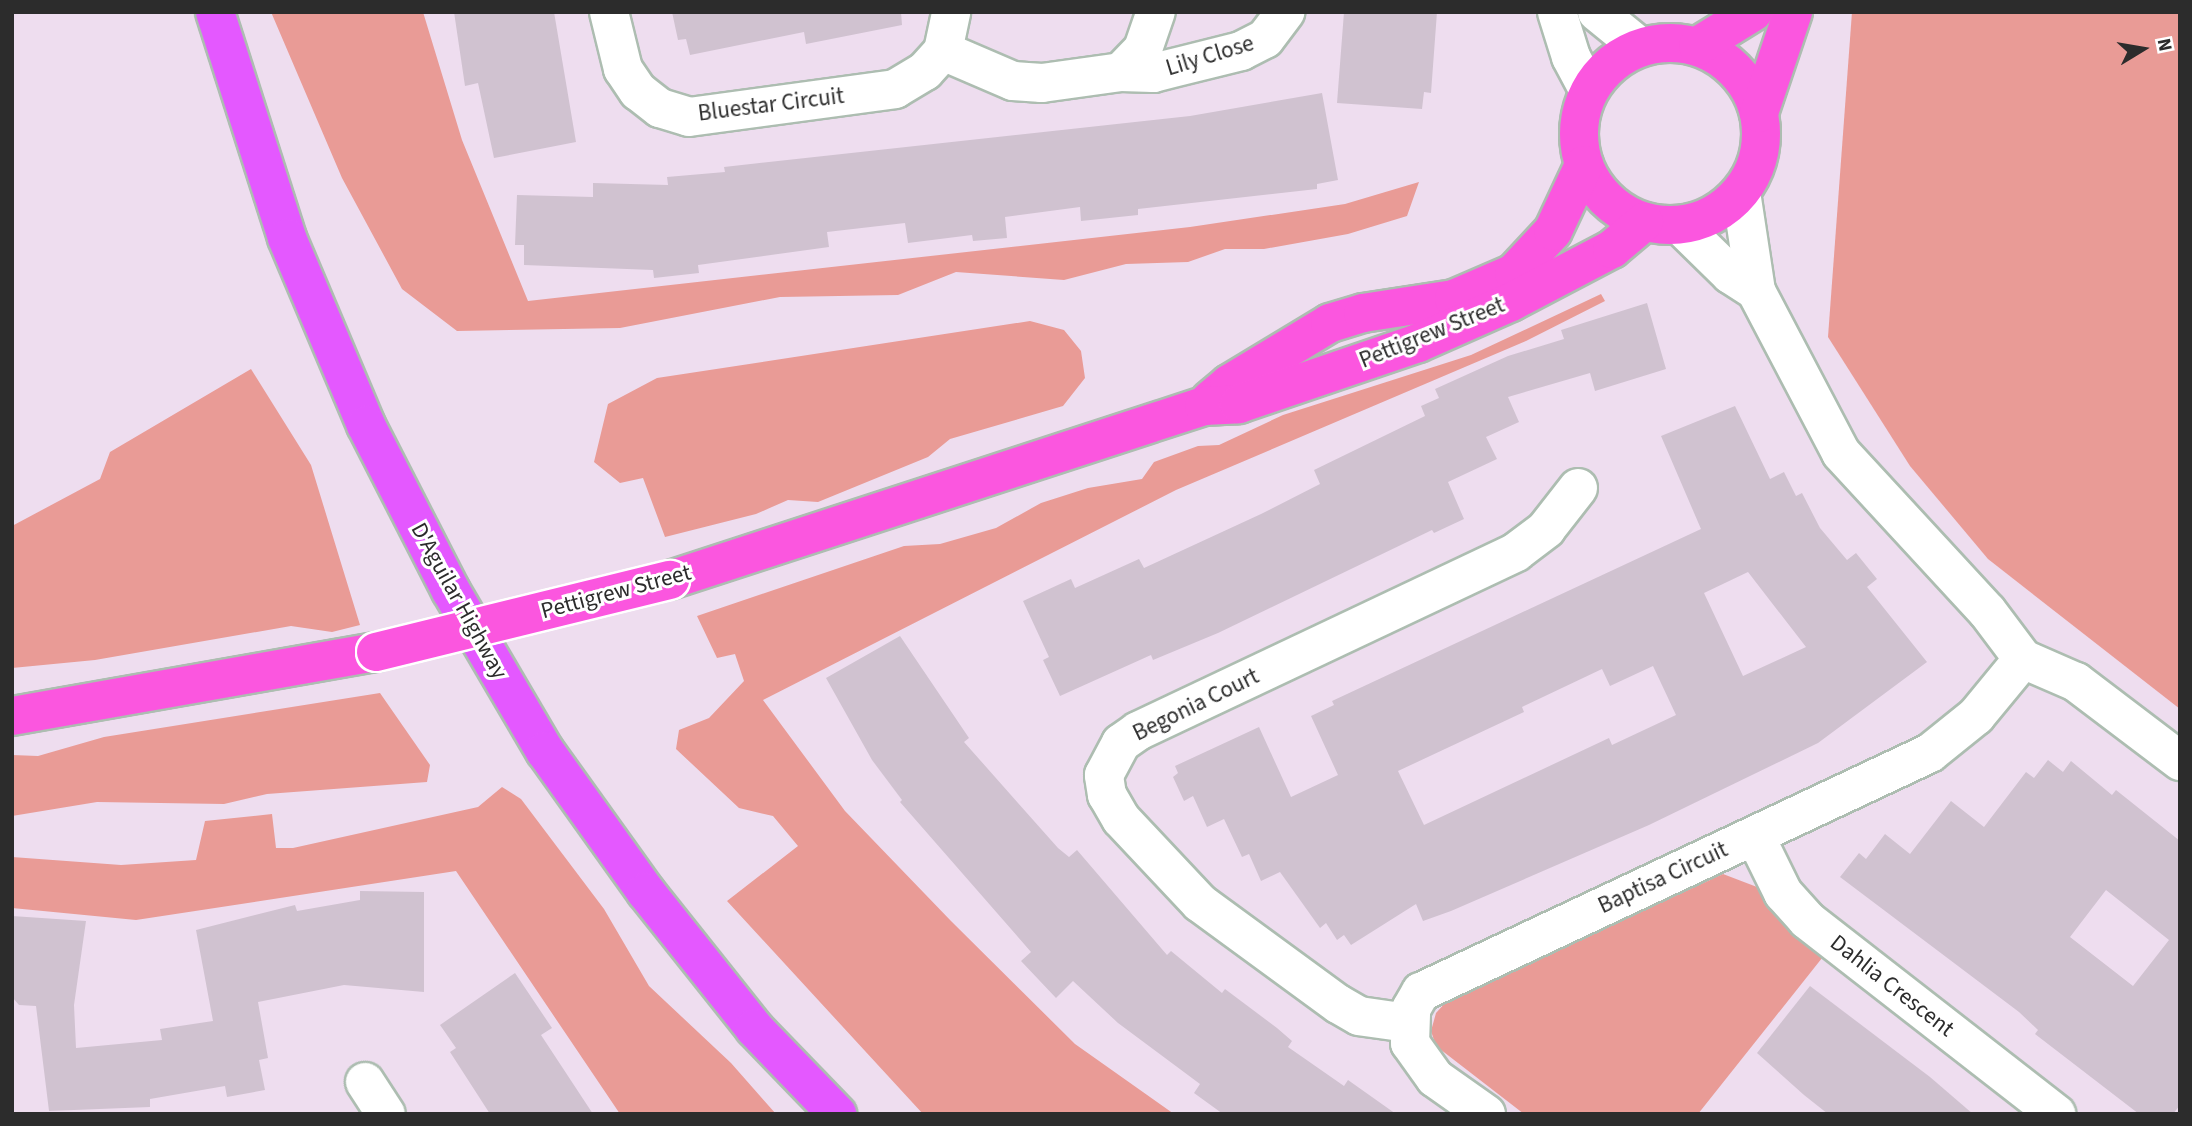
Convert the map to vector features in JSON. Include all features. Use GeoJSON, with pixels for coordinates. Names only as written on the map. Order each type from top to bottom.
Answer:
{"type":"FeatureCollection","features":[{"type":"Feature","properties":{"kind":"highway","name":"D'Aguilar Highway"},"geometry":{"type":"LineString","coordinates":[[215,12],[287,238],[366,425],[452,591],[545,751],[646,892],[754,1028],[837,1114]]}},
{"type":"Feature","properties":{"kind":"main road"},"geometry":{"type":"LineString","coordinates":[[1698,47],[1753,12]]}},
{"type":"Feature","properties":{"kind":"main road"},"geometry":{"type":"LineString","coordinates":[[1759,113],[1793,12]]}},
{"type":"Feature","properties":{"kind":"main road"},"geometry":{"type":"LineString","coordinates":[[1669,42],[1698,47],[1726,61],[1746,84],[1759,113],[1761,141],[1755,168],[1741,192],[1704,220],[1662,224],[1618,210],[1597,191],[1584,165],[1578,141],[1580,115],[1589,91],[1601,72],[1640,47],[1669,42]]}},
{"type":"Feature","properties":{"kind":"main road","name":"Pettigrew Street"},"geometry":{"type":"LineString","coordinates":[[1204,406],[1229,384],[1330,323],[1393,307],[1454,299],[1514,273],[1553,231],[1584,165]]}},
{"type":"Feature","properties":{"kind":"main road","name":"Pettigrew Street"},"geometry":{"type":"LineString","coordinates":[[12,716],[376,652],[670,580],[1204,406],[1239,404],[1464,325],[1662,224]]}},
{"type":"Feature","properties":{"kind":"street","name":"Bluestar Circuit"},"geometry":{"type":"LineString","coordinates":[[609,12],[623,69],[638,91],[660,108],[689,117],[895,89],[925,71],[943,51]]}},
{"type":"Feature","properties":{"kind":"street"},"geometry":{"type":"LineString","coordinates":[[943,51],[951,12]]}},
{"type":"Feature","properties":{"kind":"street","name":"Lily Close"},"geometry":{"type":"LineString","coordinates":[[1121,72],[1143,49],[1156,12]]}},
{"type":"Feature","properties":{"kind":"street","name":"Lily Close"},"geometry":{"type":"LineString","coordinates":[[943,51],[1013,81],[1042,83],[1121,72],[1153,73],[1241,51],[1265,40],[1286,12]]}},
{"type":"Feature","properties":{"kind":"street"},"geometry":{"type":"LineString","coordinates":[[1557,12],[1571,58],[1589,91]]}},
{"type":"Feature","properties":{"kind":"street"},"geometry":{"type":"LineString","coordinates":[[1597,12],[1640,47]]}},
{"type":"Feature","properties":{"kind":"street"},"geometry":{"type":"LineString","coordinates":[[1741,192],[1756,291],[1841,453],[1987,611],[2023,659],[2076,682],[2180,761]]}},
{"type":"Feature","properties":{"kind":"street"},"geometry":{"type":"LineString","coordinates":[[1662,224],[1756,291]]}},
{"type":"Feature","properties":{"kind":"street","name":"Begonia Court"},"geometry":{"type":"LineString","coordinates":[[1408,1023],[1359,1016],[1200,903],[1121,819],[1107,795],[1104,775],[1121,743],[1138,732],[1517,552],[1546,529],[1578,488]]}},
{"type":"Feature","properties":{"kind":"street","name":"Baptisa Circuit"},"geometry":{"type":"LineString","coordinates":[[1408,1023],[1421,992],[1435,983],[1755,835],[1955,737],[2023,659]]}},
{"type":"Feature","properties":{"kind":"street","name":"Dahlia Crescent"},"geometry":{"type":"LineString","coordinates":[[1755,835],[1783,893],[1807,920],[2056,1114]]}},
{"type":"Feature","properties":{"kind":"street"},"geometry":{"type":"LineString","coordinates":[[1408,1023],[1410,1043],[1420,1061],[1435,1078],[1486,1114]]}},
{"type":"Feature","properties":{"kind":"street"},"geometry":{"type":"LineString","coordinates":[[365,1082],[386,1114]]}},
{"type":"Feature","properties":{"kind":"shaded area"},"geometry":{"type":"Polygon","coordinates":[[[271,12],[423,12],[462,140],[528,301],[1190,227],[1345,204],[1419,182],[1407,216],[1348,234],[1264,249],[1225,249],[1188,262],[1126,264],[1064,280],[956,272],[898,295],[780,297],[620,328],[457,331],[402,289],[342,178],[271,12]]]}},
{"type":"Feature","properties":{"kind":"shaded area"},"geometry":{"type":"Polygon","coordinates":[[[1852,12],[2180,12],[2180,709],[1988,559],[1910,466],[1828,337],[1852,12]]]}},
{"type":"Feature","properties":{"kind":"shaded area"},"geometry":{"type":"Polygon","coordinates":[[[1601,294],[1605,301],[1526,341],[1176,490],[763,700],[845,811],[951,921],[1075,1044],[1174,1114],[923,1114],[727,901],[798,846],[773,816],[739,808],[676,749],[679,730],[709,718],[744,681],[735,654],[717,658],[697,616],[904,546],[940,544],[996,528],[1041,503],[1088,488],[1142,479],[1154,462],[1198,446],[1219,445],[1283,415],[1471,355],[1601,294]]]}},
{"type":"Feature","properties":{"kind":"shaded area"},"geometry":{"type":"Polygon","coordinates":[[[1030,321],[1064,330],[1081,351],[1085,378],[1063,406],[950,439],[928,457],[818,502],[788,500],[756,514],[665,537],[643,478],[620,483],[594,462],[608,404],[657,378],[1030,321]]]}},
{"type":"Feature","properties":{"kind":"shaded area"},"geometry":{"type":"Polygon","coordinates":[[[251,369],[311,465],[360,625],[332,632],[291,626],[95,660],[12,668],[12,526],[100,479],[110,452],[251,369]]]}},
{"type":"Feature","properties":{"kind":"shaded area"},"geometry":{"type":"Polygon","coordinates":[[[380,693],[430,765],[427,782],[267,794],[224,804],[97,802],[12,816],[12,755],[38,756],[104,737],[380,693]]]}},
{"type":"Feature","properties":{"kind":"shaded area"},"geometry":{"type":"Polygon","coordinates":[[[502,787],[521,799],[604,909],[649,986],[731,1063],[776,1114],[620,1114],[456,871],[136,920],[12,908],[12,857],[121,865],[196,860],[205,821],[272,814],[276,848],[293,848],[478,807],[502,787]]]}},
{"type":"Feature","properties":{"kind":"shaded area"},"geometry":{"type":"Polygon","coordinates":[[[1723,874],[1757,887],[1774,910],[1826,953],[1698,1114],[1524,1114],[1436,1046],[1431,1031],[1436,1013],[1446,1002],[1723,874]]]}},
{"type":"Feature","properties":{"kind":"building"},"geometry":{"type":"Polygon","coordinates":[[[454,12],[554,12],[576,142],[494,158],[478,83],[465,86],[454,12]]]}},
{"type":"Feature","properties":{"kind":"building"},"geometry":{"type":"Polygon","coordinates":[[[672,12],[901,12],[902,25],[806,44],[804,32],[690,55],[686,39],[678,40],[672,12]]]}},
{"type":"Feature","properties":{"kind":"building"},"geometry":{"type":"Polygon","coordinates":[[[1344,12],[1437,12],[1431,93],[1424,92],[1422,109],[1337,103],[1344,12]]]}},
{"type":"Feature","properties":{"kind":"building"},"geometry":{"type":"Polygon","coordinates":[[[1322,93],[1338,180],[1317,184],[1317,189],[1138,209],[1138,215],[1081,221],[1080,207],[1005,217],[1007,238],[973,241],[972,235],[908,243],[905,223],[827,232],[829,247],[698,265],[699,273],[654,278],[653,270],[524,265],[524,245],[515,245],[517,195],[593,197],[593,183],[668,185],[667,177],[725,172],[724,167],[1190,116],[1322,93]]]}},
{"type":"Feature","properties":{"kind":"building"},"geometry":{"type":"Polygon","coordinates":[[[1647,303],[1666,369],[1595,391],[1590,373],[1508,397],[1519,422],[1486,437],[1497,459],[1448,482],[1464,519],[1434,533],[1432,530],[1218,633],[1153,660],[1151,655],[1060,696],[1043,660],[1049,657],[1023,601],[1071,579],[1075,588],[1139,559],[1144,568],[1261,514],[1320,484],[1314,470],[1425,416],[1421,406],[1439,398],[1435,389],[1508,356],[1564,339],[1561,330],[1647,303]]]}},
{"type":"Feature","properties":{"kind":"building"},"geometry":{"type":"Polygon","coordinates":[[[1735,406],[1770,479],[1784,472],[1796,496],[1802,493],[1820,528],[1847,560],[1856,553],[1877,579],[1867,587],[1927,662],[1818,743],[1649,825],[1451,911],[1423,921],[1416,904],[1351,945],[1344,935],[1337,940],[1326,923],[1320,928],[1280,872],[1261,881],[1249,854],[1242,857],[1224,819],[1207,827],[1193,796],[1184,801],[1173,777],[1178,773],[1175,766],[1259,727],[1291,797],[1338,775],[1311,716],[1334,705],[1332,701],[1701,529],[1661,436],[1735,406]],[[1748,572],[1704,593],[1743,676],[1806,647],[1748,572]],[[1653,666],[1610,686],[1602,669],[1522,707],[1524,712],[1398,771],[1424,825],[1609,738],[1612,745],[1676,715],[1653,666]]]}},
{"type":"Feature","properties":{"kind":"building"},"geometry":{"type":"Polygon","coordinates":[[[900,636],[969,738],[964,742],[1058,848],[1069,857],[1077,850],[1167,955],[1171,951],[1222,993],[1225,989],[1292,1041],[1288,1047],[1344,1086],[1348,1080],[1396,1114],[1223,1114],[1194,1093],[1200,1084],[1118,1023],[1073,981],[1056,998],[1021,961],[1031,952],[900,802],[902,800],[872,760],[826,678],[900,636]]]}},
{"type":"Feature","properties":{"kind":"building"},"geometry":{"type":"Polygon","coordinates":[[[2048,760],[2063,772],[2071,761],[2112,795],[2116,790],[2180,841],[2180,1105],[2173,1114],[2139,1114],[2035,1034],[2038,1030],[2019,1012],[1840,877],[1859,853],[1866,859],[1885,834],[1910,854],[1951,801],[1984,827],[2026,772],[2034,778],[2048,760]],[[2106,890],[2070,937],[2133,986],[2169,940],[2106,890]]]}},
{"type":"Feature","properties":{"kind":"building"},"geometry":{"type":"Polygon","coordinates":[[[360,891],[424,892],[424,992],[344,985],[258,1002],[268,1058],[259,1060],[265,1090],[227,1097],[225,1086],[150,1099],[150,1107],[49,1111],[36,1006],[19,1005],[12,997],[12,916],[86,921],[74,1005],[76,1048],[162,1040],[160,1029],[213,1021],[196,930],[295,905],[297,911],[360,900],[360,891]]]}},
{"type":"Feature","properties":{"kind":"building"},"geometry":{"type":"Polygon","coordinates":[[[515,973],[552,1028],[541,1035],[593,1114],[490,1114],[450,1052],[456,1048],[440,1025],[515,973]]]}},
{"type":"Feature","properties":{"kind":"building"},"geometry":{"type":"Polygon","coordinates":[[[1810,986],[1930,1077],[1973,1114],[1828,1114],[1757,1053],[1810,986]]]}}]}
